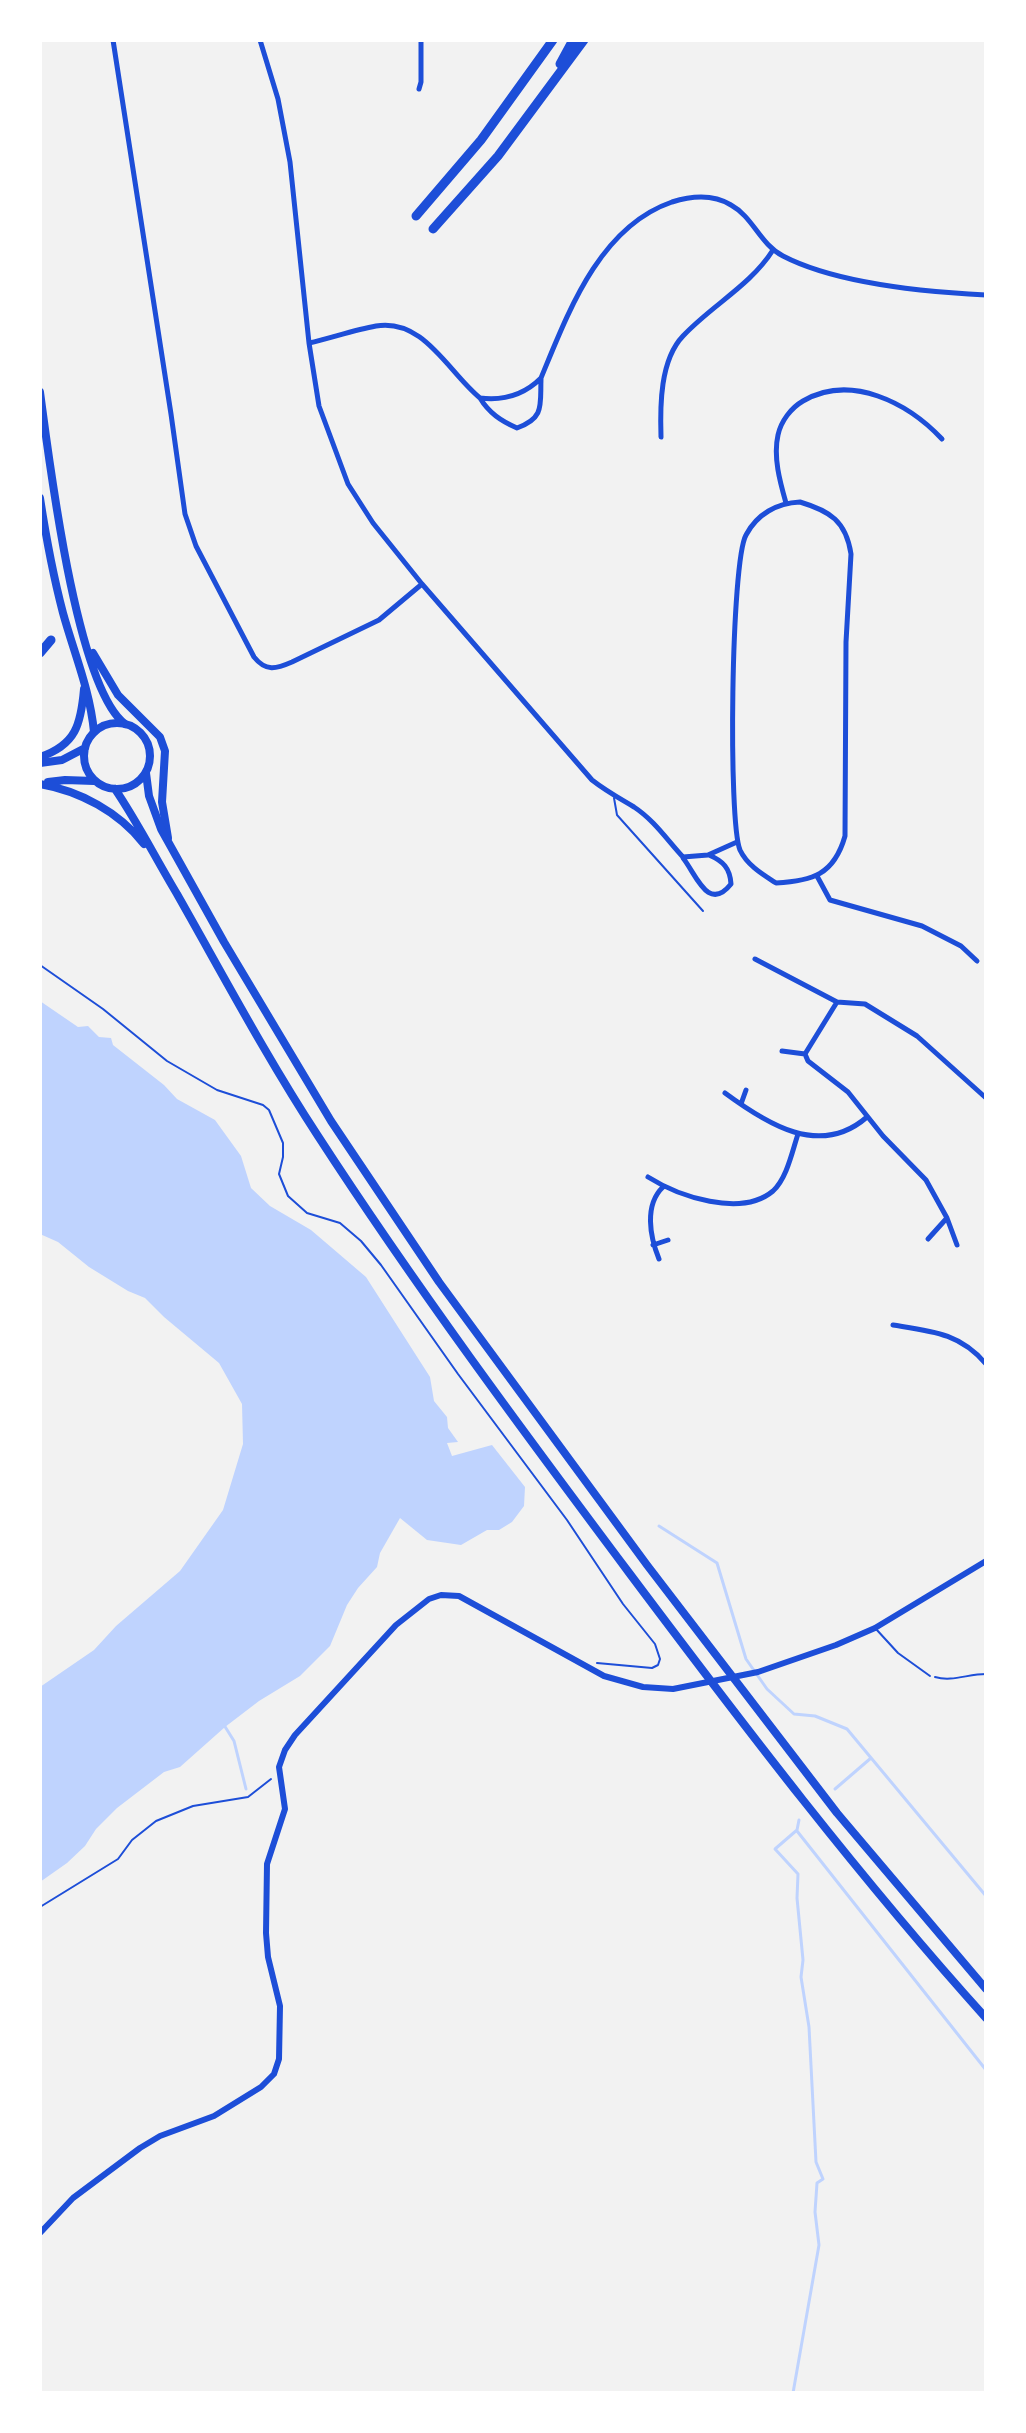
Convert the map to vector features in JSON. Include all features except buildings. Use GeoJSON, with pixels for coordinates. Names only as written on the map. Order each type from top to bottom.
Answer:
{"type":"FeatureCollection","features":[{"type":"Feature","properties":{"kind":"highway"},"geometry":{"type":"LineString","coordinates":[[524,83],[545,40]]}},
{"type":"Feature","properties":{"kind":"highway"},"geometry":{"type":"LineString","coordinates":[[416,216],[481,140],[553,40]]}},
{"type":"Feature","properties":{"kind":"highway"},"geometry":{"type":"LineString","coordinates":[[541,99],[573,40]]}},
{"type":"Feature","properties":{"kind":"highway"},"geometry":{"type":"LineString","coordinates":[[433,229],[498,156],[584,40]]}},
{"type":"Feature","properties":{"kind":"highway"},"geometry":{"type":"LineString","coordinates":[[40,653],[51,640]]}},
{"type":"Feature","properties":{"kind":"main road"},"geometry":{"type":"LineString","coordinates":[[40,392],[62,541],[85,639],[108,706],[125,724]]}},
{"type":"Feature","properties":{"kind":"main road"},"geometry":{"type":"LineString","coordinates":[[40,498],[50,556],[64,615],[85,681],[94,732]]}},
{"type":"Feature","properties":{"kind":"main road"},"geometry":{"type":"LineString","coordinates":[[85,639],[118,695],[160,737],[165,751],[162,802],[168,842]]}},
{"type":"Feature","properties":{"kind":"main road"},"geometry":{"type":"LineString","coordinates":[[40,760],[65,744],[76,732],[81,718],[85,681]]}},
{"type":"Feature","properties":{"kind":"main road"},"geometry":{"type":"LineString","coordinates":[[94,781],[85,766],[85,748],[94,732],[108,724],[134,727],[146,739],[150,757],[146,773],[153,812],[168,842],[331,1121],[439,1282],[647,1565],[837,1813],[986,1989]]}},
{"type":"Feature","properties":{"kind":"main road"},"geometry":{"type":"LineString","coordinates":[[40,760],[62,760],[85,748]]}},
{"type":"Feature","properties":{"kind":"main road"},"geometry":{"type":"LineString","coordinates":[[40,784],[65,780],[94,781],[115,789],[133,786],[146,773]]}},
{"type":"Feature","properties":{"kind":"main road"},"geometry":{"type":"LineString","coordinates":[[40,784],[67,790],[119,817],[157,860]]}},
{"type":"Feature","properties":{"kind":"main road"},"geometry":{"type":"LineString","coordinates":[[115,789],[139,825],[249,1022],[316,1134],[457,1340],[674,1633],[820,1823],[927,1953],[986,2018]]}},
{"type":"Feature","properties":{"kind":"street"},"geometry":{"type":"LineString","coordinates":[[113,40],[185,514],[196,546],[254,657],[260,665],[269,669],[292,662],[379,620],[422,584]]}},
{"type":"Feature","properties":{"kind":"street"},"geometry":{"type":"LineString","coordinates":[[260,40],[278,99],[290,162],[309,343],[319,406],[348,484],[373,523],[422,584],[592,780],[653,823],[683,857],[696,881],[714,895],[724,892],[731,884],[731,873],[718,859],[708,855]]}},
{"type":"Feature","properties":{"kind":"street"},"geometry":{"type":"LineString","coordinates":[[419,89],[421,40]]}},
{"type":"Feature","properties":{"kind":"street"},"geometry":{"type":"LineString","coordinates":[[480,398],[495,400],[531,388],[541,378],[584,285],[606,251],[625,231],[660,206],[684,198],[700,196],[731,205],[750,221],[773,250],[793,260],[849,277],[920,289],[986,295]]}},
{"type":"Feature","properties":{"kind":"street"},"geometry":{"type":"LineString","coordinates":[[661,437],[660,398],[667,368],[681,338],[741,288],[773,250]]}},
{"type":"Feature","properties":{"kind":"street"},"geometry":{"type":"LineString","coordinates":[[309,343],[377,326],[395,326],[415,332],[480,398],[486,409],[517,428],[532,423],[541,408],[541,378]]}},
{"type":"Feature","properties":{"kind":"street"},"geometry":{"type":"LineString","coordinates":[[786,503],[777,457],[778,434],[785,417],[814,394],[833,389],[853,389],[885,399],[914,416],[942,439]]}},
{"type":"Feature","properties":{"kind":"street"},"geometry":{"type":"LineString","coordinates":[[800,502],[830,514],[844,531],[851,554],[846,642],[845,836],[836,860],[817,876],[797,882],[776,883],[746,860],[737,842],[733,723],[737,595],[742,544],[746,534],[765,513],[786,503],[800,502]]}},
{"type":"Feature","properties":{"kind":"street"},"geometry":{"type":"LineString","coordinates":[[683,857],[708,855],[737,842]]}},
{"type":"Feature","properties":{"kind":"street"},"geometry":{"type":"LineString","coordinates":[[817,876],[830,900],[922,926],[961,946],[977,961]]}},
{"type":"Feature","properties":{"kind":"street"},"geometry":{"type":"LineString","coordinates":[[755,959],[837,1002],[865,1004],[917,1036],[986,1098]]}},
{"type":"Feature","properties":{"kind":"street"},"geometry":{"type":"LineString","coordinates":[[805,1054],[837,1002]]}},
{"type":"Feature","properties":{"kind":"street"},"geometry":{"type":"LineString","coordinates":[[782,1051],[805,1054],[814,1067],[848,1092],[926,1180],[947,1218],[957,1245]]}},
{"type":"Feature","properties":{"kind":"street"},"geometry":{"type":"LineString","coordinates":[[741,1104],[746,1090]]}},
{"type":"Feature","properties":{"kind":"street"},"geometry":{"type":"LineString","coordinates":[[725,1093],[766,1120],[807,1136],[833,1135],[854,1128],[867,1117]]}},
{"type":"Feature","properties":{"kind":"street"},"geometry":{"type":"LineString","coordinates":[[648,1177],[663,1187],[693,1198],[736,1203],[755,1200],[772,1191],[780,1181],[798,1134]]}},
{"type":"Feature","properties":{"kind":"street"},"geometry":{"type":"LineString","coordinates":[[659,1259],[650,1230],[654,1203],[663,1187]]}},
{"type":"Feature","properties":{"kind":"street"},"geometry":{"type":"LineString","coordinates":[[928,1239],[947,1218]]}},
{"type":"Feature","properties":{"kind":"street"},"geometry":{"type":"LineString","coordinates":[[653,1245],[668,1240]]}},
{"type":"Feature","properties":{"kind":"street"},"geometry":{"type":"LineString","coordinates":[[893,1325],[941,1333],[960,1341],[986,1364]]}},
{"type":"Feature","properties":{"kind":"street"},"geometry":{"type":"LineString","coordinates":[[40,2233],[73,2198],[140,2148],[160,2136],[214,2116],[261,2087],[274,2074],[281,2041],[280,2006],[268,1957],[267,1864],[285,1809],[279,1767],[295,1735],[348,1680],[374,1647],[415,1608],[441,1595],[459,1596],[604,1676],[643,1687],[673,1689],[745,1675],[795,1660],[875,1628],[986,1561]]}},
{"type":"Feature","properties":{"kind":"lane"},"geometry":{"type":"LineString","coordinates":[[614,797],[617,815],[703,911]]}},
{"type":"Feature","properties":{"kind":"lane"},"geometry":{"type":"LineString","coordinates":[[875,1628],[898,1653],[930,1676]]}},
{"type":"Feature","properties":{"kind":"path"},"geometry":{"type":"LineString","coordinates":[[40,965],[103,1009],[167,1061],[217,1090],[263,1105],[269,1110],[283,1143],[279,1174],[288,1196],[307,1213],[340,1223],[361,1241],[381,1265],[567,1520],[623,1604],[655,1644],[660,1659],[658,1665],[652,1668],[589,1662]]}},
{"type":"Feature","properties":{"kind":"path"},"geometry":{"type":"LineString","coordinates":[[930,1676],[947,1680],[986,1674]]}},
{"type":"Feature","properties":{"kind":"path"},"geometry":{"type":"LineString","coordinates":[[40,1907],[118,1859],[132,1840],[156,1821],[193,1806],[248,1797],[272,1778]]}},
{"type":"Feature","properties":{"kind":"water"},"geometry":{"type":"Polygon","coordinates":[[[40,1001],[78,1027],[88,1026],[99,1037],[111,1038],[113,1045],[177,1099],[215,1120],[241,1156],[251,1188],[270,1206],[311,1230],[366,1277],[430,1377],[434,1401],[447,1417],[448,1428],[458,1442],[447,1443],[452,1456],[492,1445],[525,1487],[524,1506],[512,1522],[499,1530],[487,1530],[461,1545],[427,1540],[400,1518],[380,1553],[377,1567],[347,1605],[330,1646],[300,1676],[259,1701],[180,1767],[164,1772],[117,1808],[96,1829],[85,1846],[40,1882],[40,1687],[94,1650],[116,1626],[180,1571],[223,1510],[243,1444],[242,1404],[219,1363],[145,1298],[128,1291],[89,1267],[58,1242],[40,1234],[40,1001]]]}},
{"type":"Feature","properties":{"kind":"waterway"},"geometry":{"type":"LineString","coordinates":[[659,1526],[717,1563],[746,1659],[767,1689],[794,1714],[815,1716],[847,1729],[986,1896]]}},
{"type":"Feature","properties":{"kind":"waterway"},"geometry":{"type":"LineString","coordinates":[[224,1725],[234,1741],[246,1789]]}},
{"type":"Feature","properties":{"kind":"waterway"},"geometry":{"type":"LineString","coordinates":[[835,1789],[871,1758]]}},
{"type":"Feature","properties":{"kind":"waterway"},"geometry":{"type":"LineString","coordinates":[[793,2393],[819,2245],[815,2212],[817,2183],[823,2179],[816,2162],[809,2027],[801,1977],[803,1960],[798,1874],[775,1849],[797,1830],[799,1820]]}},
{"type":"Feature","properties":{"kind":"waterway"},"geometry":{"type":"LineString","coordinates":[[797,1831],[986,2070]]}}]}
